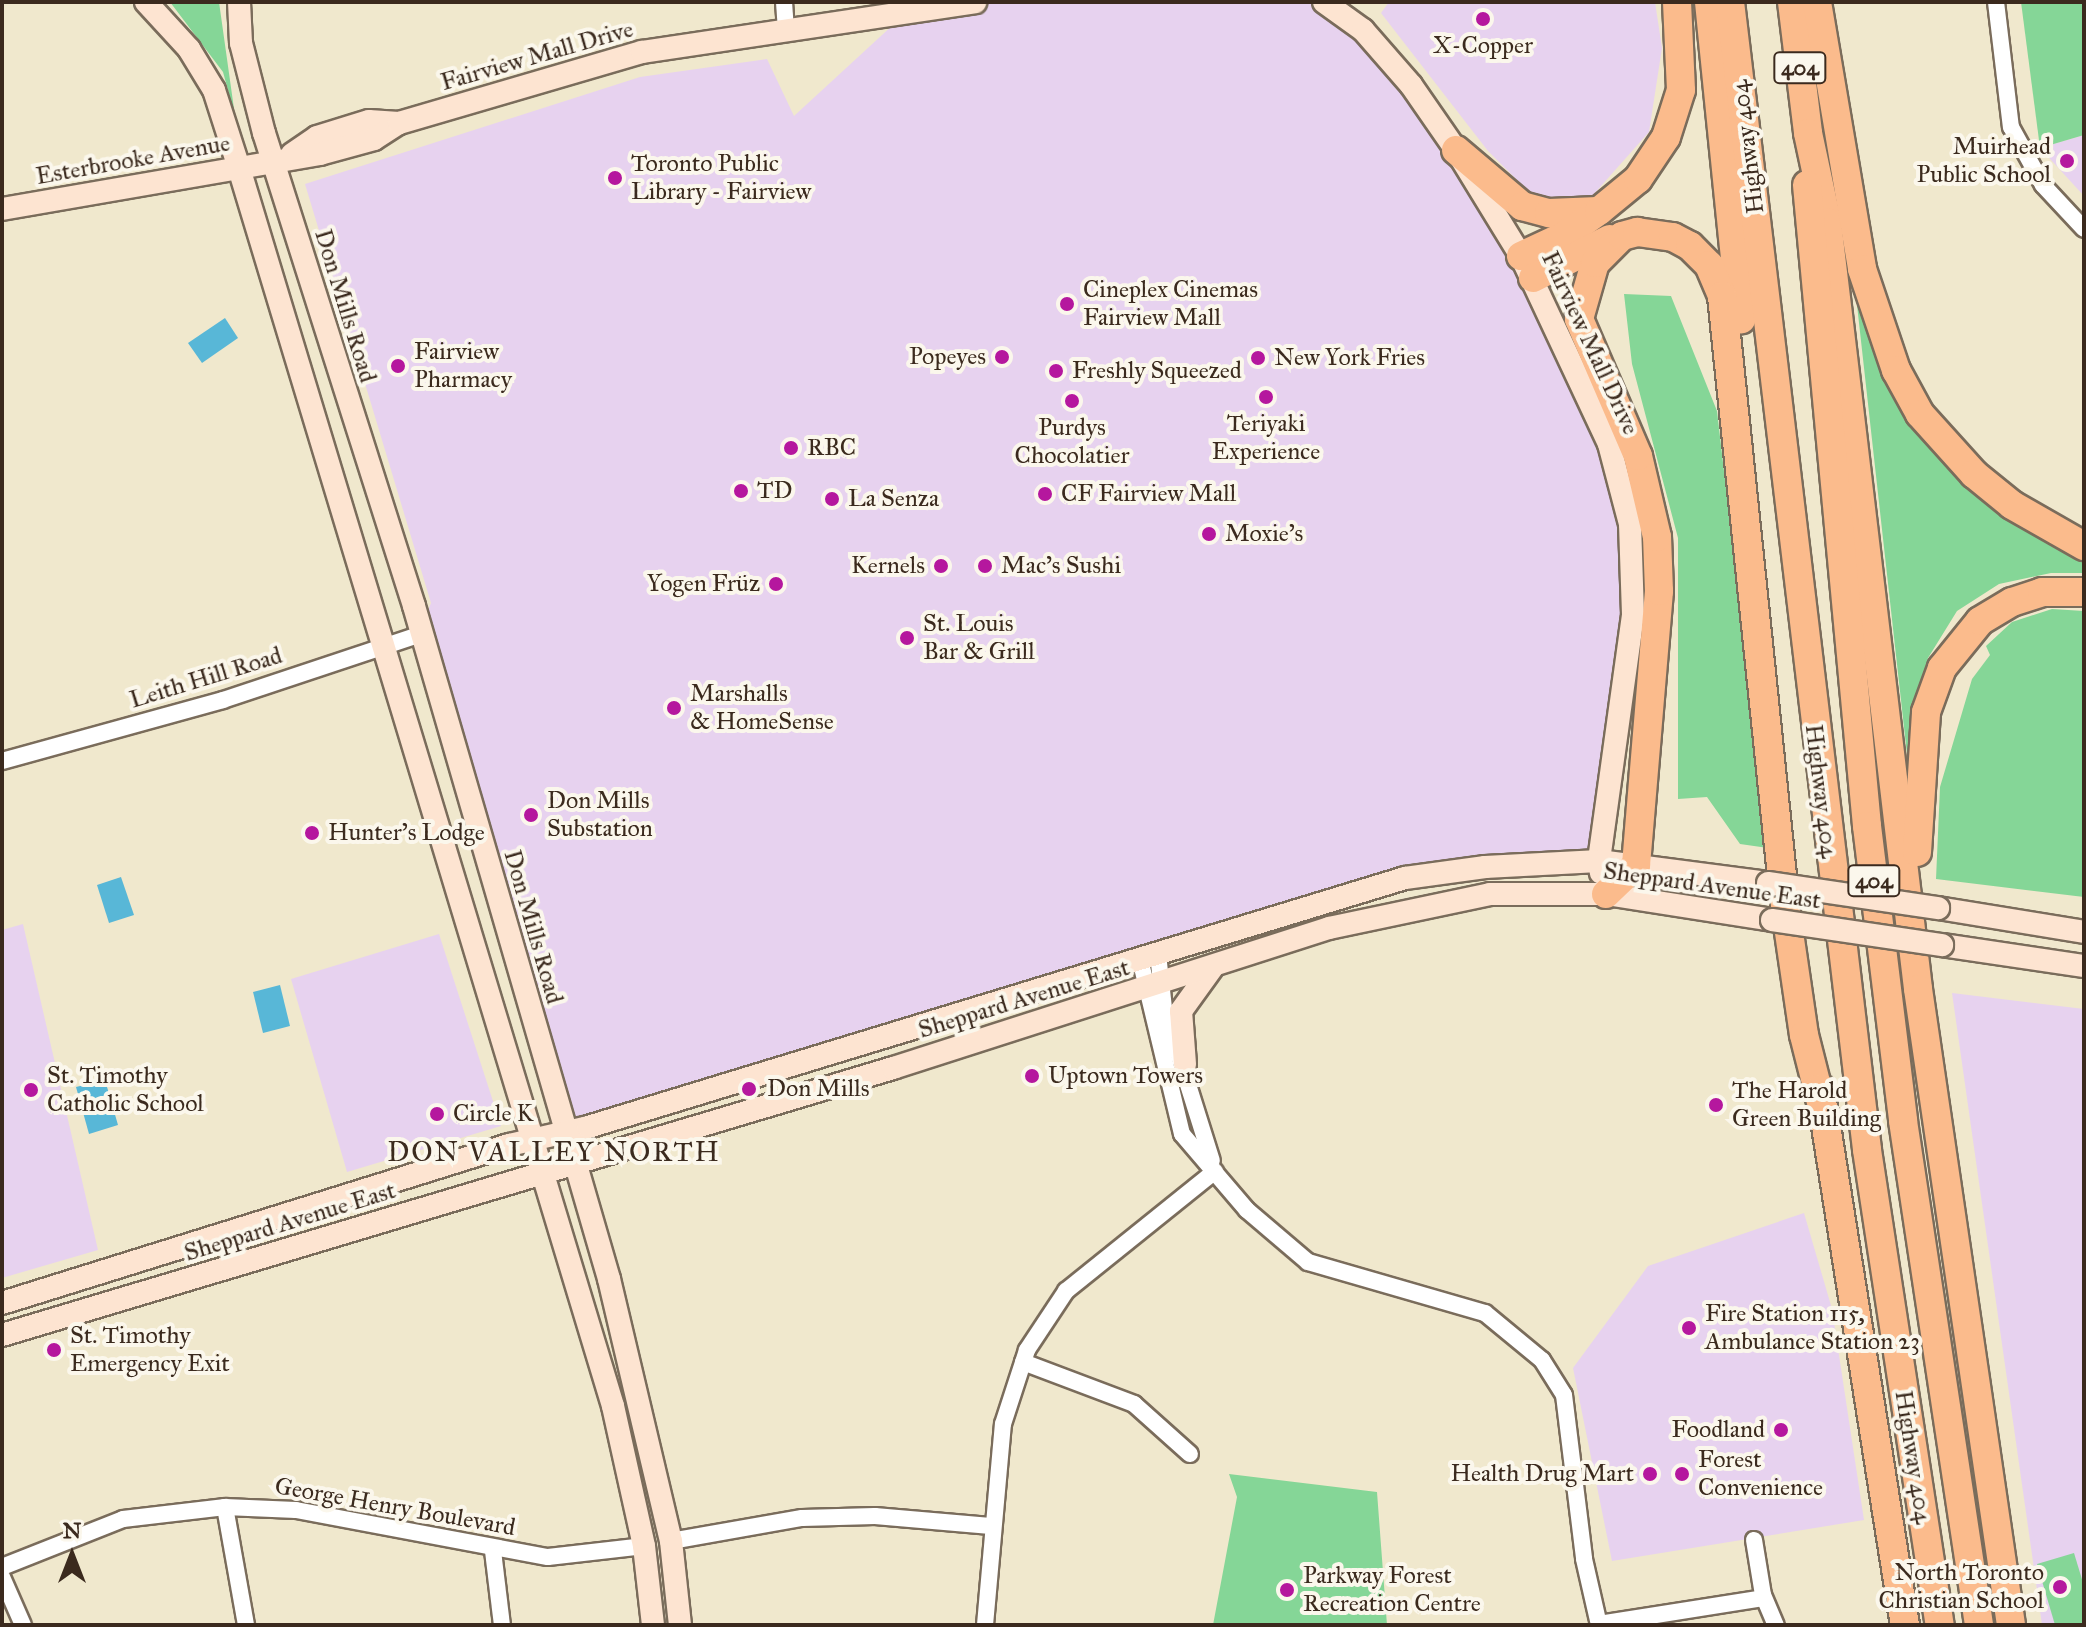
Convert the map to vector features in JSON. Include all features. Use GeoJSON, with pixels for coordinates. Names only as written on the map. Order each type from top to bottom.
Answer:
{"type":"FeatureCollection","features":[{"type":"Feature","properties":{"kind":"highway"},"geometry":{"type":"LineString","coordinates":[[1527,267],[1638,179],[1666,137],[1681,90],[1677,2]]}},
{"type":"Feature","properties":{"kind":"highway"},"geometry":{"type":"LineString","coordinates":[[1709,2],[1783,785],[1822,1106],[1889,1541],[1905,1625]]}},
{"type":"Feature","properties":{"kind":"highway","name":"Highway 404"},"geometry":{"type":"LineString","coordinates":[[1730,2],[1816,753],[1906,1408],[1940,1625]]}},
{"type":"Feature","properties":{"kind":"highway","name":"Highway 404"},"geometry":{"type":"LineString","coordinates":[[1792,2],[1808,133],[1827,222],[1918,989],[2011,1625]]}},
{"type":"Feature","properties":{"kind":"highway"},"geometry":{"type":"LineString","coordinates":[[1817,2],[1862,269],[1896,370],[1920,414],[1974,474],[2012,505],[2084,546]]}},
{"type":"Feature","properties":{"kind":"highway","name":"Highway 404"},"geometry":{"type":"LineString","coordinates":[[1808,133],[1807,222],[1867,826],[1903,1121],[1979,1625]]}},
{"type":"Feature","properties":{"kind":"highway"},"geometry":{"type":"LineString","coordinates":[[1456,150],[1522,206],[1549,213],[1599,211]]}},
{"type":"Feature","properties":{"kind":"highway"},"geometry":{"type":"LineString","coordinates":[[1527,267],[1637,232],[1673,237],[1690,246],[1709,265],[1722,296],[1787,919],[1804,1035],[1822,1106]]}},
{"type":"Feature","properties":{"kind":"highway"},"geometry":{"type":"LineString","coordinates":[[1606,894],[1636,865],[1659,591],[1657,537],[1638,456],[1579,319],[1595,263],[1622,236]]}},
{"type":"Feature","properties":{"kind":"highway"},"geometry":{"type":"LineString","coordinates":[[1918,989],[1917,798],[1926,712],[1942,668],[1980,621],[2012,602],[2042,592],[2084,592]]}},
{"type":"Feature","properties":{"kind":"highway"},"geometry":{"type":"LineString","coordinates":[[1889,1541],[1898,1625]]}},
{"type":"Feature","properties":{"kind":"main road"},"geometry":{"type":"LineString","coordinates":[[146,2],[189,49],[214,90],[239,168],[387,647],[613,1406],[644,1546],[653,1625]]}},
{"type":"Feature","properties":{"kind":"main road","name":"Don Mills Road"},"geometry":{"type":"LineString","coordinates":[[239,2],[241,43],[280,158],[609,1279],[671,1541],[680,1625]]}},
{"type":"Feature","properties":{"kind":"main road","name":"Fairview Mall Drive"},"geometry":{"type":"LineString","coordinates":[[280,158],[374,139],[399,123],[642,52],[975,2]]}},
{"type":"Feature","properties":{"kind":"main road","name":"Fairview Mall Drive"},"geometry":{"type":"LineString","coordinates":[[1338,5],[1411,85],[1456,150],[1527,267],[1609,444],[1630,524],[1633,615],[1599,861],[1606,894]]}},
{"type":"Feature","properties":{"kind":"main road","name":"Esterbrooke Avenue"},"geometry":{"type":"LineString","coordinates":[[2,209],[239,168],[280,158]]}},
{"type":"Feature","properties":{"kind":"main road","name":"Sheppard Avenue East"},"geometry":{"type":"LineString","coordinates":[[2,1303],[533,1138],[588,1127],[1405,878],[1485,867],[1599,861],[1768,883],[2084,932]]}},
{"type":"Feature","properties":{"kind":"main road","name":"Sheppard Avenue East"},"geometry":{"type":"LineString","coordinates":[[2,1335],[543,1174],[1154,986],[1329,928],[1490,894],[1606,894],[2084,966]]}},
{"type":"Feature","properties":{"kind":"main road"},"geometry":{"type":"LineString","coordinates":[[1185,1064],[1181,1011],[1213,967]]}},
{"type":"Feature","properties":{"kind":"street"},"geometry":{"type":"LineString","coordinates":[[784,2],[786,29]]}},
{"type":"Feature","properties":{"kind":"street"},"geometry":{"type":"LineString","coordinates":[[1996,2],[2011,127],[2034,173],[2065,214],[2084,229]]}},
{"type":"Feature","properties":{"kind":"street","name":"Leith Hill Road"},"geometry":{"type":"LineString","coordinates":[[2,761],[223,700],[421,634]]}},
{"type":"Feature","properties":{"kind":"street"},"geometry":{"type":"LineString","coordinates":[[1149,956],[1182,1134],[1247,1210],[1308,1262],[1485,1313],[1542,1360],[1564,1395],[1584,1559],[1599,1624],[1628,1622],[1763,1598]]}},
{"type":"Feature","properties":{"kind":"street"},"geometry":{"type":"LineString","coordinates":[[1154,986],[1185,1064],[1215,1171]]}},
{"type":"Feature","properties":{"kind":"street"},"geometry":{"type":"LineString","coordinates":[[985,1625],[991,1526],[1003,1424],[1023,1362],[1046,1317],[1066,1291],[1215,1171]]}},
{"type":"Feature","properties":{"kind":"street"},"geometry":{"type":"LineString","coordinates":[[1023,1362],[1134,1404],[1190,1454]]}},
{"type":"Feature","properties":{"kind":"street"},"geometry":{"type":"LineString","coordinates":[[225,1507],[246,1625]]}},
{"type":"Feature","properties":{"kind":"street","name":"George Henry Boulevard"},"geometry":{"type":"LineString","coordinates":[[2,1567],[123,1519],[225,1507],[296,1510],[493,1551],[584,1556],[644,1546]]}},
{"type":"Feature","properties":{"kind":"street"},"geometry":{"type":"LineString","coordinates":[[671,1541],[802,1518],[875,1516],[991,1526]]}},
{"type":"Feature","properties":{"kind":"street"},"geometry":{"type":"LineString","coordinates":[[1754,1540],[1763,1598],[1776,1625]]}},
{"type":"Feature","properties":{"kind":"street"},"geometry":{"type":"LineString","coordinates":[[493,1551],[502,1625]]}},
{"type":"Feature","properties":{"kind":"street"},"geometry":{"type":"LineString","coordinates":[[2,1577],[23,1625]]}},
{"type":"Feature","properties":{"kind":"shaded area"},"geometry":{"type":"Polygon","coordinates":[[[975,2],[1324,2],[1456,150],[1609,444],[1633,615],[1599,861],[1405,878],[563,1130],[421,628],[431,603],[305,184],[640,77],[767,59],[794,116],[907,12],[975,2]]]}},
{"type":"Feature","properties":{"kind":"shaded area"},"geometry":{"type":"Polygon","coordinates":[[[1389,2],[1655,2],[1662,48],[1649,132],[1593,195],[1557,205],[1535,198],[1488,151],[1381,13],[1389,2]]]}},
{"type":"Feature","properties":{"kind":"shaded area","name":"Muirhead Public School"},"geometry":{"type":"Polygon","coordinates":[[[2084,135],[2084,196],[2040,148],[2084,135]]]}},
{"type":"Feature","properties":{"kind":"shaded area","name":"St. Timothy Catholic School"},"geometry":{"type":"Polygon","coordinates":[[[23,924],[98,1250],[2,1278],[2,930],[23,924]]]}},
{"type":"Feature","properties":{"kind":"shaded area"},"geometry":{"type":"Polygon","coordinates":[[[439,934],[501,1126],[347,1172],[291,979],[439,934]]]}},
{"type":"Feature","properties":{"kind":"shaded area"},"geometry":{"type":"Polygon","coordinates":[[[1952,993],[2084,1009],[2084,1625],[2042,1625],[1952,993]]]}},
{"type":"Feature","properties":{"kind":"shaded area"},"geometry":{"type":"Polygon","coordinates":[[[1804,1213],[1832,1309],[1864,1520],[1612,1561],[1573,1368],[1648,1266],[1804,1213]]]}},
{"type":"Feature","properties":{"kind":"green space"},"geometry":{"type":"Polygon","coordinates":[[[170,2],[219,2],[235,116],[223,72],[170,2]]]}},
{"type":"Feature","properties":{"kind":"green space"},"geometry":{"type":"Polygon","coordinates":[[[2021,2],[2084,2],[2084,135],[2040,148],[2021,2]]]}},
{"type":"Feature","properties":{"kind":"green space"},"geometry":{"type":"Polygon","coordinates":[[[1624,294],[1671,296],[1717,411],[1768,848],[1740,844],[1707,797],[1678,799],[1678,538],[1632,364],[1624,294]]]}},
{"type":"Feature","properties":{"kind":"green space"},"geometry":{"type":"Polygon","coordinates":[[[1857,305],[1896,391],[1932,452],[2001,513],[2084,556],[2084,573],[2051,573],[1999,584],[1957,611],[1928,658],[1907,754],[1857,305]]]}},
{"type":"Feature","properties":{"kind":"green space"},"geometry":{"type":"Polygon","coordinates":[[[2052,609],[2084,611],[2084,897],[1936,879],[1940,787],[1972,679],[1990,655],[1986,646],[2012,622],[2052,609]]]}},
{"type":"Feature","properties":{"kind":"green space"},"geometry":{"type":"Polygon","coordinates":[[[1229,1474],[1377,1492],[1387,1625],[1213,1625],[1237,1497],[1229,1474]]]}},
{"type":"Feature","properties":{"kind":"green space","name":"North Toronto Christian School"},"geometry":{"type":"Polygon","coordinates":[[[2074,1553],[2084,1586],[2084,1625],[2055,1625],[2037,1564],[2074,1553]]]}},
{"type":"Feature","properties":{"kind":"water"},"geometry":{"type":"Polygon","coordinates":[[[225,318],[238,338],[202,363],[188,343],[225,318]]]}},
{"type":"Feature","properties":{"kind":"water"},"geometry":{"type":"Polygon","coordinates":[[[121,877],[134,915],[109,923],[97,885],[121,877]]]}},
{"type":"Feature","properties":{"kind":"water"},"geometry":{"type":"Polygon","coordinates":[[[280,985],[290,1026],[263,1033],[253,992],[280,985]]]}},
{"type":"Feature","properties":{"kind":"water"},"geometry":{"type":"Polygon","coordinates":[[[105,1080],[118,1125],[89,1134],[76,1087],[105,1080]]]}},
{"type":"Feature","properties":{"kind":"place","name":"X-Copper"},"geometry":{"type":"Point","coordinates":[1483,19]}},
{"type":"Feature","properties":{"kind":"place","name":"Muirhead Public School"},"geometry":{"type":"Point","coordinates":[2067,161]}},
{"type":"Feature","properties":{"kind":"place","name":"Toronto Public Library - Fairview"},"geometry":{"type":"Point","coordinates":[615,178]}},
{"type":"Feature","properties":{"kind":"place","name":"Cineplex Cinemas Fairview Mall"},"geometry":{"type":"Point","coordinates":[1067,304]}},
{"type":"Feature","properties":{"kind":"place","name":"Popeyes"},"geometry":{"type":"Point","coordinates":[1002,357]}},
{"type":"Feature","properties":{"kind":"place","name":"New York Fries"},"geometry":{"type":"Point","coordinates":[1258,358]}},
{"type":"Feature","properties":{"kind":"place","name":"Fairview Pharmacy"},"geometry":{"type":"Point","coordinates":[398,366]}},
{"type":"Feature","properties":{"kind":"place","name":"Freshly Squeezed"},"geometry":{"type":"Point","coordinates":[1056,371]}},
{"type":"Feature","properties":{"kind":"place","name":"Teriyaki Experience"},"geometry":{"type":"Point","coordinates":[1266,397]}},
{"type":"Feature","properties":{"kind":"place","name":"Purdys Chocolatier"},"geometry":{"type":"Point","coordinates":[1072,401]}},
{"type":"Feature","properties":{"kind":"place","name":"RBC"},"geometry":{"type":"Point","coordinates":[791,448]}},
{"type":"Feature","properties":{"kind":"place","name":"TD"},"geometry":{"type":"Point","coordinates":[741,491]}},
{"type":"Feature","properties":{"kind":"place","name":"CF Fairview Mall"},"geometry":{"type":"Point","coordinates":[1045,494]}},
{"type":"Feature","properties":{"kind":"place","name":"La Senza"},"geometry":{"type":"Point","coordinates":[832,499]}},
{"type":"Feature","properties":{"kind":"place","name":"Moxie's"},"geometry":{"type":"Point","coordinates":[1209,534]}},
{"type":"Feature","properties":{"kind":"place","name":"Kernels"},"geometry":{"type":"Point","coordinates":[941,566]}},
{"type":"Feature","properties":{"kind":"place","name":"Mac's Sushi"},"geometry":{"type":"Point","coordinates":[985,566]}},
{"type":"Feature","properties":{"kind":"place","name":"Yogen Früz"},"geometry":{"type":"Point","coordinates":[776,584]}},
{"type":"Feature","properties":{"kind":"place","name":"St. Louis Bar & Grill"},"geometry":{"type":"Point","coordinates":[907,638]}},
{"type":"Feature","properties":{"kind":"place","name":"Marshalls & HomeSense"},"geometry":{"type":"Point","coordinates":[674,708]}},
{"type":"Feature","properties":{"kind":"place","name":"Don Mills Substation"},"geometry":{"type":"Point","coordinates":[531,815]}},
{"type":"Feature","properties":{"kind":"place","name":"Hunter's Lodge"},"geometry":{"type":"Point","coordinates":[312,833]}},
{"type":"Feature","properties":{"kind":"place","name":"Uptown Towers"},"geometry":{"type":"Point","coordinates":[1032,1076]}},
{"type":"Feature","properties":{"kind":"place","name":"Don Mills"},"geometry":{"type":"Point","coordinates":[749,1089]}},
{"type":"Feature","properties":{"kind":"place","name":"St. Timothy Catholic School"},"geometry":{"type":"Point","coordinates":[31,1090]}},
{"type":"Feature","properties":{"kind":"place","name":"The Harold Green Building"},"geometry":{"type":"Point","coordinates":[1716,1105]}},
{"type":"Feature","properties":{"kind":"place","name":"Circle K"},"geometry":{"type":"Point","coordinates":[437,1114]}},
{"type":"Feature","properties":{"kind":"place","name":"Fire Station 115, Ambulance Station 23"},"geometry":{"type":"Point","coordinates":[1689,1328]}},
{"type":"Feature","properties":{"kind":"place","name":"St. Timothy Emergency Exit"},"geometry":{"type":"Point","coordinates":[54,1350]}},
{"type":"Feature","properties":{"kind":"place","name":"Foodland"},"geometry":{"type":"Point","coordinates":[1781,1430]}},
{"type":"Feature","properties":{"kind":"place","name":"Health Drug Mart"},"geometry":{"type":"Point","coordinates":[1650,1474]}},
{"type":"Feature","properties":{"kind":"place","name":"Forest Convenience"},"geometry":{"type":"Point","coordinates":[1682,1474]}},
{"type":"Feature","properties":{"kind":"place","name":"North Toronto Christian School"},"geometry":{"type":"Point","coordinates":[2060,1587]}},
{"type":"Feature","properties":{"kind":"place","name":"Parkway Forest Recreation Centre"},"geometry":{"type":"Point","coordinates":[1287,1590]}},
{"type":"Feature","properties":{"kind":"district","name":"DON VALLEY NORTH"},"geometry":{"type":"Point","coordinates":[554,1152]}}]}
